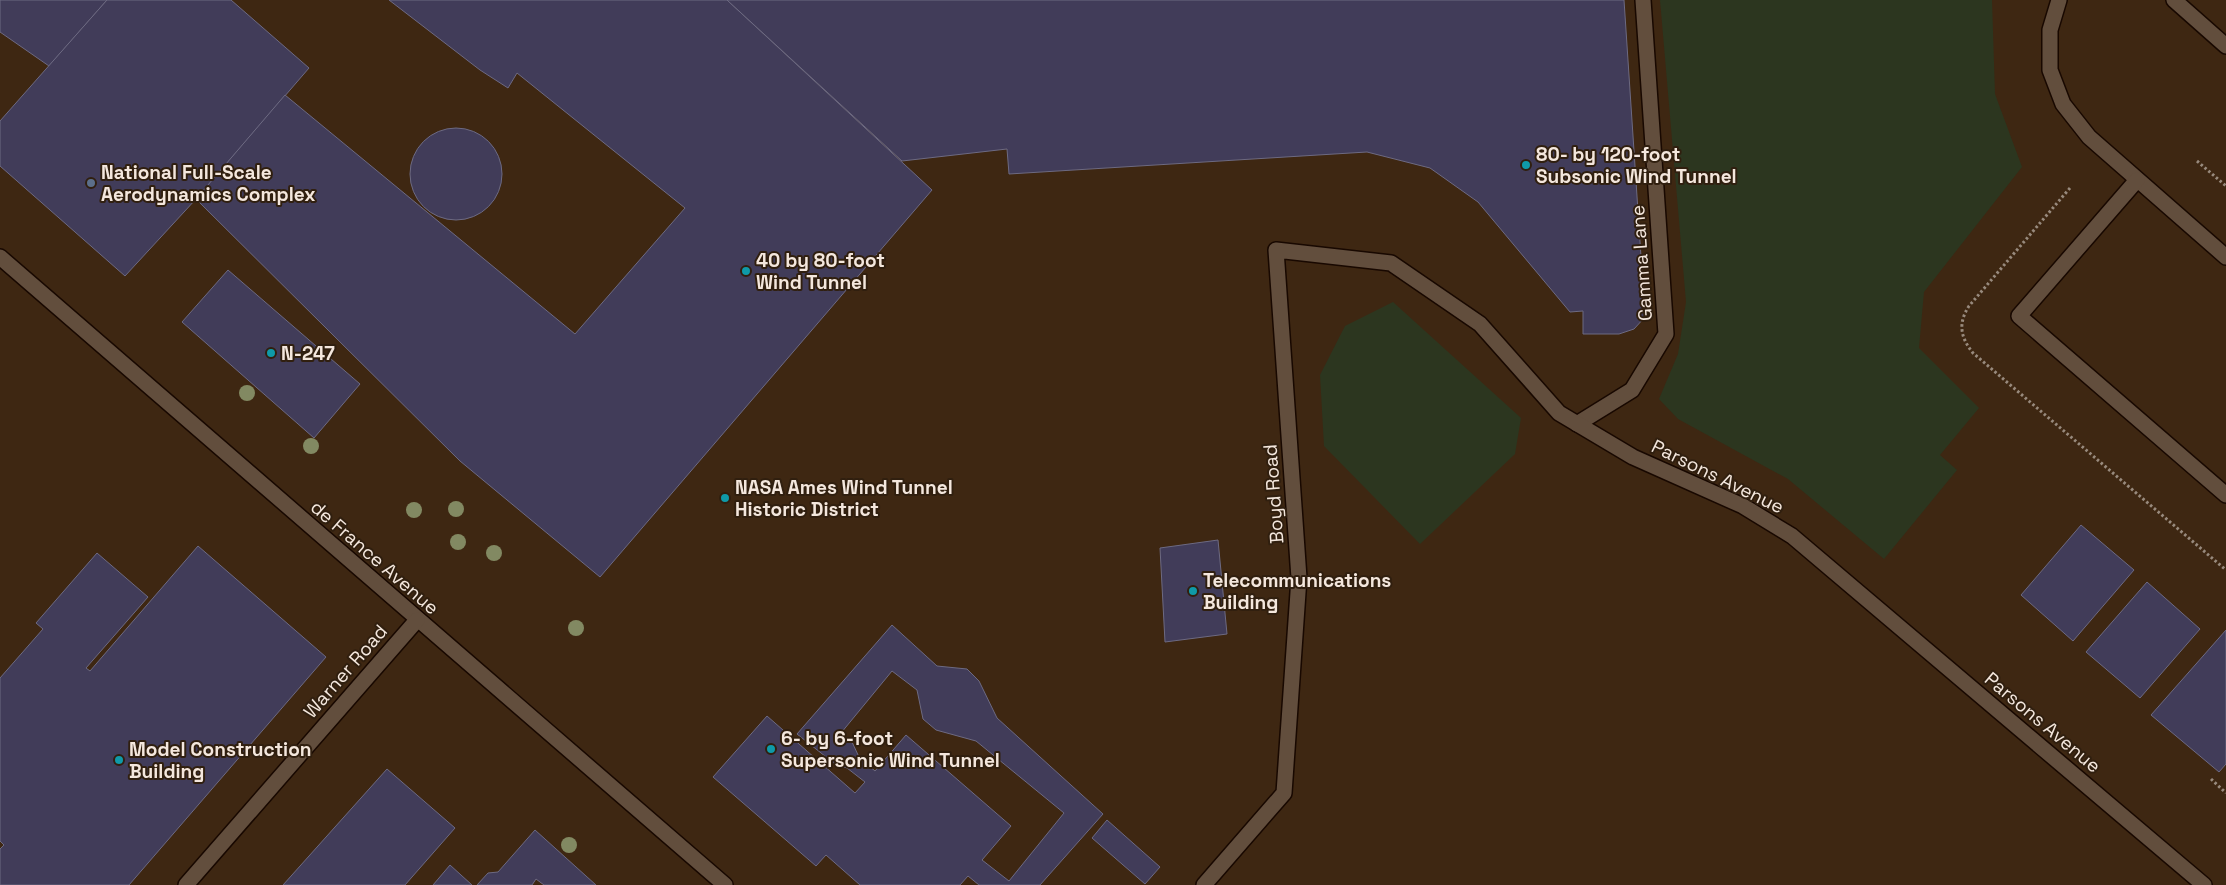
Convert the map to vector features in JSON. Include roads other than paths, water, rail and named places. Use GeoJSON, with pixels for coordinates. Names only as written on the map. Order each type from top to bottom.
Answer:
{"type":"FeatureCollection","features":[{"type":"Feature","properties":{"kind":"street","name":"Gamma Lane"},"geometry":{"type":"LineString","coordinates":[[1576,424],[1632,390],[1666,334],[1643,0]]}},
{"type":"Feature","properties":{"kind":"street"},"geometry":{"type":"LineString","coordinates":[[2059,0],[2050,30],[2050,70],[2063,104],[2089,137],[2226,257]]}},
{"type":"Feature","properties":{"kind":"street"},"geometry":{"type":"LineString","coordinates":[[2174,0],[2226,46]]}},
{"type":"Feature","properties":{"kind":"street"},"geometry":{"type":"LineString","coordinates":[[2137,180],[2019,316],[2226,495]]}},
{"type":"Feature","properties":{"kind":"street","name":"Parsons Avenue"},"geometry":{"type":"LineString","coordinates":[[1276,250],[1391,263],[1480,324],[1559,413],[1632,457],[1743,506],[1792,536],[2204,885]]}},
{"type":"Feature","properties":{"kind":"street","name":"Boyd Road"},"geometry":{"type":"LineString","coordinates":[[1204,885],[1284,793],[1299,578],[1276,250]]}},
{"type":"Feature","properties":{"kind":"street","name":"de France Avenue"},"geometry":{"type":"LineString","coordinates":[[0,257],[416,620],[725,885]]}},
{"type":"Feature","properties":{"kind":"street","name":"Warner Road"},"geometry":{"type":"LineString","coordinates":[[186,885],[416,620]]}},
{"type":"Feature","properties":{"kind":"place","name":"80- by 120-foot Subsonic Wind Tunnel"},"geometry":{"type":"Point","coordinates":[1526,165]}},
{"type":"Feature","properties":{"kind":"place","name":"National Full-Scale Aerodynamics Complex"},"geometry":{"type":"Point","coordinates":[91,183]}},
{"type":"Feature","properties":{"kind":"place","name":"40 by 80-foot Wind Tunnel"},"geometry":{"type":"Point","coordinates":[746,271]}},
{"type":"Feature","properties":{"kind":"place","name":"N-247"},"geometry":{"type":"Point","coordinates":[271,353]}},
{"type":"Feature","properties":{"kind":"place","name":"NASA Ames Wind Tunnel Historic District"},"geometry":{"type":"Point","coordinates":[725,498]}},
{"type":"Feature","properties":{"kind":"place","name":"Telecommunications Building"},"geometry":{"type":"Point","coordinates":[1193,591]}},
{"type":"Feature","properties":{"kind":"place","name":"6- by 6-foot Supersonic Wind Tunnel"},"geometry":{"type":"Point","coordinates":[771,749]}},
{"type":"Feature","properties":{"kind":"place","name":"Model Construction Building"},"geometry":{"type":"Point","coordinates":[119,760]}}]}
